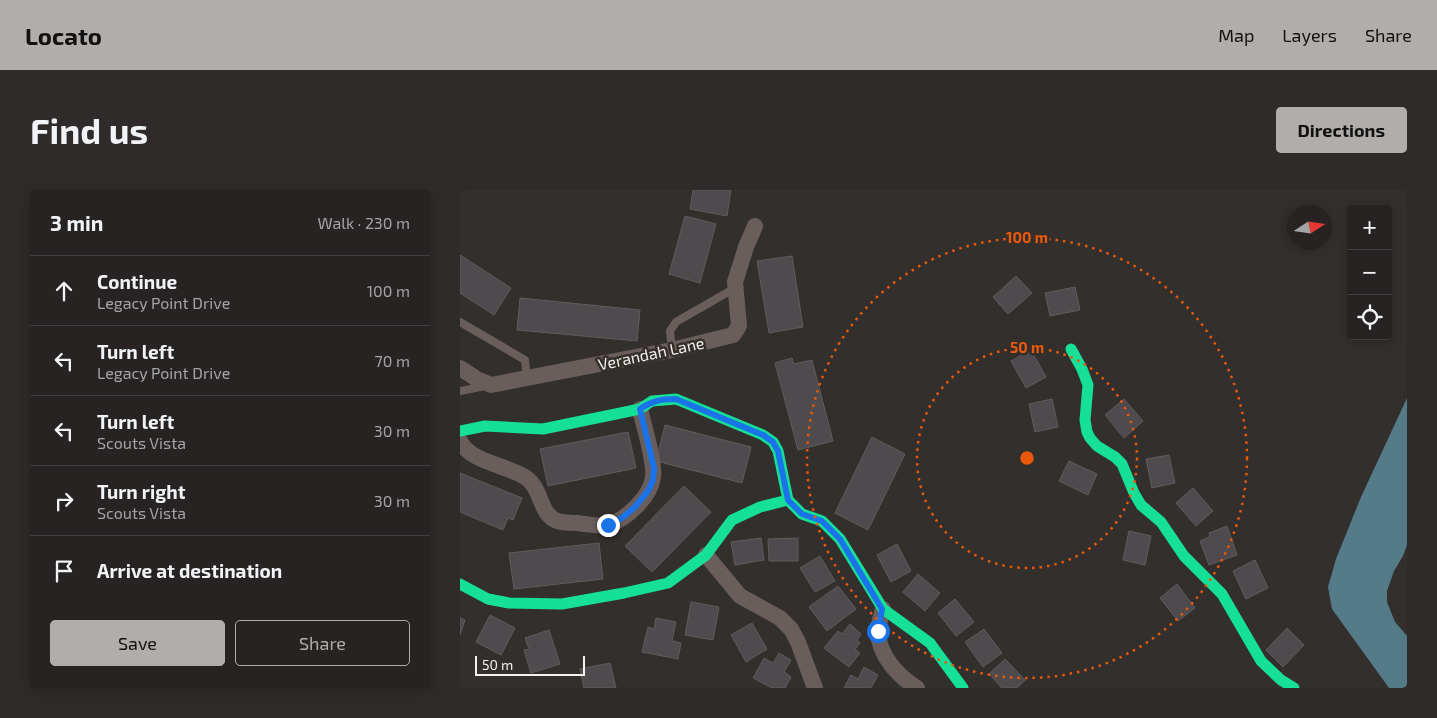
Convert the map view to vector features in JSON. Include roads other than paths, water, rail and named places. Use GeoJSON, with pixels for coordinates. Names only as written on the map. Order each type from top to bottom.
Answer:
{"type":"FeatureCollection","features":[{"type":"Feature","properties":{"kind":"street","name":"Verandah Lane"},"geometry":{"type":"LineString","coordinates":[[490,385],[672,350],[734,335],[740,326],[735,282],[755,226]]}},
{"type":"Feature","properties":{"kind":"street"},"geometry":{"type":"LineString","coordinates":[[1070,349],[1082,369],[1088,389],[1085,422],[1090,440],[1101,449],[1114,455],[1122,464],[1132,491],[1140,504],[1160,521],[1182,555],[1226,600],[1247,641],[1265,668],[1281,681],[1294,688]]}},
{"type":"Feature","properties":{"kind":"street"},"geometry":{"type":"LineString","coordinates":[[460,368],[490,385]]}},
{"type":"Feature","properties":{"kind":"street"},"geometry":{"type":"LineString","coordinates":[[460,431],[485,426],[543,429],[640,409],[662,399],[676,399],[763,435],[773,442],[778,451],[788,500],[802,514],[822,521],[840,539],[882,609],[930,643],[963,688]]}},
{"type":"Feature","properties":{"kind":"street"},"geometry":{"type":"LineString","coordinates":[[460,441],[464,449],[472,454],[513,471],[532,482],[549,517],[556,521],[600,526],[608,525],[622,518],[635,507],[648,491],[653,480],[654,468],[640,409]]}},
{"type":"Feature","properties":{"kind":"street"},"geometry":{"type":"LineString","coordinates":[[460,584],[488,599],[509,603],[562,604],[668,583],[706,555],[732,520],[760,507],[788,500]]}},
{"type":"Feature","properties":{"kind":"street"},"geometry":{"type":"LineString","coordinates":[[706,555],[740,596],[780,618],[791,629],[798,642],[815,688]]}},
{"type":"Feature","properties":{"kind":"street"},"geometry":{"type":"LineString","coordinates":[[882,609],[878,631],[882,648],[891,665],[909,683],[917,688]]}},
{"type":"Feature","properties":{"kind":"lane"},"geometry":{"type":"LineString","coordinates":[[672,350],[670,331],[676,322],[735,288]]}},
{"type":"Feature","properties":{"kind":"lane"},"geometry":{"type":"LineString","coordinates":[[460,322],[525,360],[526,378]]}},
{"type":"Feature","properties":{"kind":"lane"},"geometry":{"type":"LineString","coordinates":[[460,391],[490,385]]}},
{"type":"Feature","properties":{"kind":"water"},"geometry":{"type":"Polygon","coordinates":[[[1407,398],[1407,545],[1394,571],[1387,591],[1387,602],[1395,622],[1407,636],[1407,688],[1389,688],[1332,609],[1328,587],[1336,559],[1361,497],[1407,398]]]}}]}
